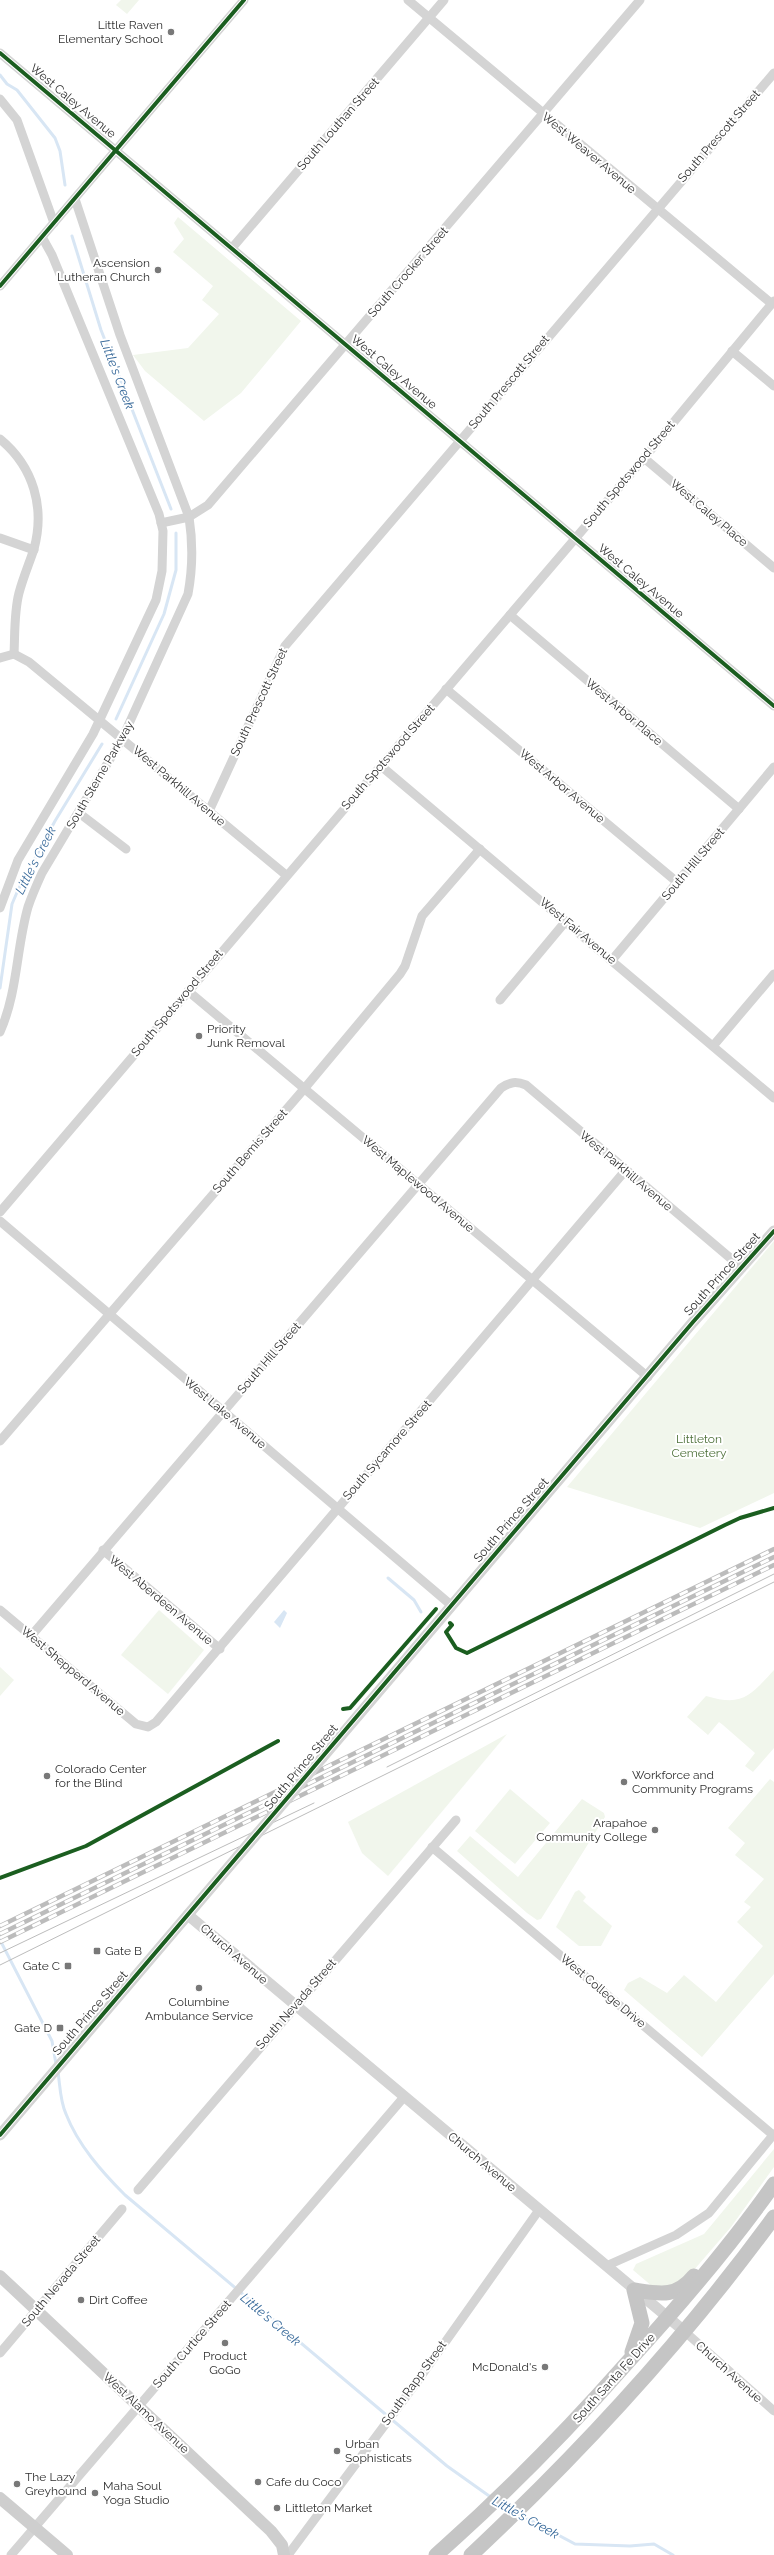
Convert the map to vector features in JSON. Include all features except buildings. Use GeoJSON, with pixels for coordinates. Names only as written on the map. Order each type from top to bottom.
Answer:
{"type":"FeatureCollection","features":[{"type":"Feature","properties":{"kind":"highway"},"geometry":{"type":"LineString","coordinates":[[626,2364],[642,2323],[634,2290],[667,2294],[688,2283],[774,2176]]}},
{"type":"Feature","properties":{"kind":"highway","name":"South Santa Fe Drive"},"geometry":{"type":"LineString","coordinates":[[436,2555],[509,2490],[668,2318],[744,2226],[774,2184]]}},
{"type":"Feature","properties":{"kind":"highway","name":"South Santa Fe Drive"},"geometry":{"type":"LineString","coordinates":[[471,2555],[526,2502],[592,2434],[683,2330],[774,2217]]}},
{"type":"Feature","properties":{"kind":"main road","name":"West Alamo Avenue"},"geometry":{"type":"LineString","coordinates":[[0,2276],[271,2531],[282,2544],[284,2555]]}},
{"type":"Feature","properties":{"kind":"main road"},"geometry":{"type":"LineString","coordinates":[[0,2498],[67,2555]]}},
{"type":"Feature","properties":{"kind":"street"},"geometry":{"type":"LineString","coordinates":[[0,286],[244,0]]}},
{"type":"Feature","properties":{"kind":"street","name":"West Weaver Avenue"},"geometry":{"type":"LineString","coordinates":[[408,0],[657,209],[773,302]]}},
{"type":"Feature","properties":{"kind":"street","name":"South Louthan Street"},"geometry":{"type":"LineString","coordinates":[[232,248],[444,0]]}},
{"type":"Feature","properties":{"kind":"street","name":"South Crocker Street"},"geometry":{"type":"LineString","coordinates":[[161,523],[189,517],[208,505],[640,0]]}},
{"type":"Feature","properties":{"kind":"street","name":"West Caley Avenue"},"geometry":{"type":"LineString","coordinates":[[0,53],[774,706]]}},
{"type":"Feature","properties":{"kind":"street","name":"South Prescott Street"},"geometry":{"type":"LineString","coordinates":[[209,811],[285,646],[774,72]]}},
{"type":"Feature","properties":{"kind":"street"},"geometry":{"type":"LineString","coordinates":[[0,99],[17,120],[54,223]]}},
{"type":"Feature","properties":{"kind":"street","name":"South Sterne Parkway"},"geometry":{"type":"LineString","coordinates":[[0,1032],[12,999],[28,908],[34,892],[42,873],[80,813],[122,739],[188,594],[193,545],[189,517],[120,335],[75,199]]}},
{"type":"Feature","properties":{"kind":"street"},"geometry":{"type":"LineString","coordinates":[[0,908],[18,860],[60,792],[100,721],[156,600],[162,571],[161,523],[52,255],[42,237]]}},
{"type":"Feature","properties":{"kind":"street","name":"South Spotswood Street"},"geometry":{"type":"LineString","coordinates":[[0,1212],[644,458],[773,302]]}},
{"type":"Feature","properties":{"kind":"street"},"geometry":{"type":"LineString","coordinates":[[732,351],[774,386]]}},
{"type":"Feature","properties":{"kind":"street"},"geometry":{"type":"LineString","coordinates":[[0,439],[22,462],[34,488],[38,519],[34,550],[19,594],[14,654],[0,658]]}},
{"type":"Feature","properties":{"kind":"street","name":"West Caley Place"},"geometry":{"type":"LineString","coordinates":[[644,458],[774,568]]}},
{"type":"Feature","properties":{"kind":"street"},"geometry":{"type":"LineString","coordinates":[[0,538],[34,550]]}},
{"type":"Feature","properties":{"kind":"street","name":"West Arbor Place"},"geometry":{"type":"LineString","coordinates":[[510,615],[739,809]]}},
{"type":"Feature","properties":{"kind":"street","name":"West Parkhill Avenue"},"geometry":{"type":"LineString","coordinates":[[14,654],[29,662],[286,876]]}},
{"type":"Feature","properties":{"kind":"street","name":"West Arbor Avenue"},"geometry":{"type":"LineString","coordinates":[[446,689],[677,882]]}},
{"type":"Feature","properties":{"kind":"street","name":"West Fair Avenue"},"geometry":{"type":"LineString","coordinates":[[381,766],[774,1098]]}},
{"type":"Feature","properties":{"kind":"street","name":"South Hill Street"},"geometry":{"type":"LineString","coordinates":[[612,960],[774,767]]}},
{"type":"Feature","properties":{"kind":"street"},"geometry":{"type":"LineString","coordinates":[[80,813],[126,848]]}},
{"type":"Feature","properties":{"kind":"street","name":"South Bemis Street"},"geometry":{"type":"LineString","coordinates":[[0,1441],[304,1088],[400,974],[405,966],[422,916],[480,849]]}},
{"type":"Feature","properties":{"kind":"street"},"geometry":{"type":"LineString","coordinates":[[500,1000],[566,921]]}},
{"type":"Feature","properties":{"kind":"street"},"geometry":{"type":"LineString","coordinates":[[713,1046],[774,974]]}},
{"type":"Feature","properties":{"kind":"street","name":"West Maplewood Avenue"},"geometry":{"type":"LineString","coordinates":[[188,991],[648,1376]]}},
{"type":"Feature","properties":{"kind":"street","name":"West Parkhill Avenue"},"geometry":{"type":"LineString","coordinates":[[508,1083],[517,1082],[526,1085],[742,1268]]}},
{"type":"Feature","properties":{"kind":"street","name":"South Hill Street"},"geometry":{"type":"LineString","coordinates":[[31,1636],[103,1550],[501,1088],[508,1083]]}},
{"type":"Feature","properties":{"kind":"street","name":"South Sycamore Street"},"geometry":{"type":"LineString","coordinates":[[148,1727],[156,1722],[220,1649],[625,1170]]}},
{"type":"Feature","properties":{"kind":"street","name":"West Lake Avenue"},"geometry":{"type":"LineString","coordinates":[[0,1221],[108,1315],[451,1605]]}},
{"type":"Feature","properties":{"kind":"street","name":"South Prince Street"},"geometry":{"type":"LineString","coordinates":[[0,2135],[693,1322],[774,1230]]}},
{"type":"Feature","properties":{"kind":"street","name":"West Aberdeen Avenue"},"geometry":{"type":"LineString","coordinates":[[103,1550],[220,1649]]}},
{"type":"Feature","properties":{"kind":"street","name":"West Shepperd Avenue"},"geometry":{"type":"LineString","coordinates":[[0,1610],[136,1724],[148,1727]]}},
{"type":"Feature","properties":{"kind":"street","name":"South Nevada Street"},"geometry":{"type":"LineString","coordinates":[[138,2190],[456,1820]]}},
{"type":"Feature","properties":{"kind":"street","name":"West College Drive"},"geometry":{"type":"LineString","coordinates":[[432,1847],[773,2134]]}},
{"type":"Feature","properties":{"kind":"street","name":"Church Avenue"},"geometry":{"type":"LineString","coordinates":[[188,1915],[683,2330],[774,2412]]}},
{"type":"Feature","properties":{"kind":"street","name":"South Curtice Street"},"geometry":{"type":"LineString","coordinates":[[11,2555],[404,2097]]}},
{"type":"Feature","properties":{"kind":"street"},"geometry":{"type":"LineString","coordinates":[[606,2266],[676,2235],[704,2218],[773,2134]]}},
{"type":"Feature","properties":{"kind":"street","name":"South Nevada Street"},"geometry":{"type":"LineString","coordinates":[[0,2353],[122,2209]]}},
{"type":"Feature","properties":{"kind":"street","name":"South Rapp Street"},"geometry":{"type":"LineString","coordinates":[[288,2555],[539,2210]]}},
{"type":"Feature","properties":{"kind":"green space"},"geometry":{"type":"Polygon","coordinates":[[[121,0],[139,0],[127,14],[116,5],[121,0]]]}},
{"type":"Feature","properties":{"kind":"green space"},"geometry":{"type":"Polygon","coordinates":[[[178,217],[301,321],[241,393],[204,421],[145,371],[133,355],[188,348],[219,314],[202,300],[213,286],[173,252],[184,239],[174,223],[178,217]]]}},
{"type":"Feature","properties":{"kind":"green space","name":"Littleton Cemetery"},"geometry":{"type":"Polygon","coordinates":[[[774,1241],[774,1493],[700,1528],[567,1487],[774,1241]]]}},
{"type":"Feature","properties":{"kind":"green space"},"geometry":{"type":"Polygon","coordinates":[[[159,1610],[204,1650],[168,1694],[121,1655],[159,1610]]]}},
{"type":"Feature","properties":{"kind":"green space"},"geometry":{"type":"Polygon","coordinates":[[[0,1667],[14,1680],[0,1696],[0,1667]]]}},
{"type":"Feature","properties":{"kind":"green space"},"geometry":{"type":"Polygon","coordinates":[[[774,1670],[774,1748],[753,1772],[745,1766],[755,1753],[723,1725],[719,1722],[708,1735],[687,1717],[706,1696],[729,1700],[745,1697],[752,1693],[774,1670]]]}},
{"type":"Feature","properties":{"kind":"green space"},"geometry":{"type":"Polygon","coordinates":[[[507,1734],[388,1876],[362,1853],[348,1822],[507,1734]]]}},
{"type":"Feature","properties":{"kind":"green space"},"geometry":{"type":"Polygon","coordinates":[[[770,1779],[774,1782],[774,1974],[702,2057],[624,1990],[628,1983],[640,1977],[667,1993],[684,1975],[716,2002],[763,1946],[737,1922],[751,1907],[744,1902],[764,1879],[735,1855],[745,1843],[728,1828],[770,1779]]]}},
{"type":"Feature","properties":{"kind":"green space"},"geometry":{"type":"Polygon","coordinates":[[[510,1789],[550,1823],[515,1864],[475,1831],[510,1789]]]}},
{"type":"Feature","properties":{"kind":"green space"},"geometry":{"type":"Polygon","coordinates":[[[582,1799],[604,1813],[605,1817],[541,1919],[537,1920],[527,1913],[457,1851],[470,1836],[518,1877],[582,1799]]]}},
{"type":"Feature","properties":{"kind":"green space"},"geometry":{"type":"Polygon","coordinates":[[[579,1890],[586,1897],[583,1901],[612,1926],[601,1946],[579,1946],[556,1927],[575,1892],[579,1890]]]}},
{"type":"Feature","properties":{"kind":"green space"},"geometry":{"type":"Polygon","coordinates":[[[774,2149],[774,2167],[731,2227],[681,2285],[653,2287],[633,2270],[636,2264],[704,2234],[774,2149]]]}},
{"type":"Feature","properties":{"kind":"water"},"geometry":{"type":"Polygon","coordinates":[[[284,1610],[287,1613],[280,1628],[274,1622],[284,1610]]]}},
{"type":"Feature","properties":{"kind":"waterway","name":"Little's Creek"},"geometry":{"type":"LineString","coordinates":[[0,75],[7,84],[17,90],[55,138],[60,151],[65,185]]}},
{"type":"Feature","properties":{"kind":"waterway","name":"Little's Creek"},"geometry":{"type":"LineString","coordinates":[[72,236],[101,330],[171,509]]}},
{"type":"Feature","properties":{"kind":"waterway","name":"Little's Creek"},"geometry":{"type":"LineString","coordinates":[[116,719],[164,614],[176,570],[176,533]]}},
{"type":"Feature","properties":{"kind":"waterway","name":"Little's Creek"},"geometry":{"type":"LineString","coordinates":[[0,988],[12,904],[55,821],[102,744]]}},
{"type":"Feature","properties":{"kind":"waterway"},"geometry":{"type":"LineString","coordinates":[[388,1578],[414,1600],[421,1612]]}},
{"type":"Feature","properties":{"kind":"waterway","name":"Little's Creek"},"geometry":{"type":"LineString","coordinates":[[0,1940],[52,2041],[56,2064]]}},
{"type":"Feature","properties":{"kind":"waterway","name":"Little's Creek"},"geometry":{"type":"LineString","coordinates":[[58,2072],[61,2098],[71,2125],[91,2158],[125,2195],[447,2466],[492,2498]]}},
{"type":"Feature","properties":{"kind":"waterway","name":"Little's Creek"},"geometry":{"type":"LineString","coordinates":[[500,2503],[513,2510]]}},
{"type":"Feature","properties":{"kind":"waterway","name":"Little's Creek"},"geometry":{"type":"LineString","coordinates":[[519,2514],[575,2544],[630,2546],[654,2544],[673,2555]]}},
{"type":"Feature","properties":{"kind":"tram line"},"geometry":{"type":"LineString","coordinates":[[387,1767],[774,1574]]}},
{"type":"Feature","properties":{"kind":"tram line"},"geometry":{"type":"LineString","coordinates":[[0,1965],[774,1582]]}},
{"type":"Feature","properties":{"kind":"tram line"},"geometry":{"type":"LineString","coordinates":[[0,1953],[314,1803]]}},
{"type":"Feature","properties":{"kind":"railway"},"geometry":{"type":"LineString","coordinates":[[0,1926],[774,1549]]}},
{"type":"Feature","properties":{"kind":"railway"},"geometry":{"type":"LineString","coordinates":[[0,1934],[774,1557]]}},
{"type":"Feature","properties":{"kind":"railway"},"geometry":{"type":"LineString","coordinates":[[0,1942],[774,1565]]}},
{"type":"Feature","properties":{"kind":"cycle path"},"geometry":{"type":"LineString","coordinates":[[0,286],[244,0]]}},
{"type":"Feature","properties":{"kind":"cycle path"},"geometry":{"type":"LineString","coordinates":[[0,53],[774,706]]}},
{"type":"Feature","properties":{"kind":"cycle path"},"geometry":{"type":"LineString","coordinates":[[0,2135],[693,1322],[774,1231]]}},
{"type":"Feature","properties":{"kind":"cycle path"},"geometry":{"type":"LineString","coordinates":[[450,1623],[452,1625],[446,1632],[456,1648],[467,1653],[725,1525],[740,1518],[774,1508]]}},
{"type":"Feature","properties":{"kind":"cycle path"},"geometry":{"type":"LineString","coordinates":[[343,1709],[350,1708],[436,1609]]}},
{"type":"Feature","properties":{"kind":"cycle path"},"geometry":{"type":"LineString","coordinates":[[0,1878],[86,1846],[278,1741]]}},
{"type":"Feature","properties":{"kind":"place","name":"Little Raven Elementary School"},"geometry":{"type":"Point","coordinates":[171,32]}},
{"type":"Feature","properties":{"kind":"place","name":"Ascension Lutheran Church"},"geometry":{"type":"Point","coordinates":[158,270]}},
{"type":"Feature","properties":{"kind":"place","name":"Priority Junk Removal"},"geometry":{"type":"Point","coordinates":[199,1036]}},
{"type":"Feature","properties":{"kind":"place","name":"Colorado Center for the Blind"},"geometry":{"type":"Point","coordinates":[47,1776]}},
{"type":"Feature","properties":{"kind":"place","name":"Workforce and Community Programs"},"geometry":{"type":"Point","coordinates":[624,1782]}},
{"type":"Feature","properties":{"kind":"place","name":"Arapahoe Community College"},"geometry":{"type":"Point","coordinates":[655,1830]}},
{"type":"Feature","properties":{"kind":"place","name":"Gate B"},"geometry":{"type":"Point","coordinates":[97,1951]}},
{"type":"Feature","properties":{"kind":"place","name":"Gate C"},"geometry":{"type":"Point","coordinates":[68,1966]}},
{"type":"Feature","properties":{"kind":"place","name":"Columbine Ambulance Service"},"geometry":{"type":"Point","coordinates":[199,1988]}},
{"type":"Feature","properties":{"kind":"place","name":"Gate D"},"geometry":{"type":"Point","coordinates":[60,2028]}},
{"type":"Feature","properties":{"kind":"place","name":"Dirt Coffee"},"geometry":{"type":"Point","coordinates":[81,2300]}},
{"type":"Feature","properties":{"kind":"place","name":"Product GoGo"},"geometry":{"type":"Point","coordinates":[225,2343]}},
{"type":"Feature","properties":{"kind":"place","name":"McDonald's"},"geometry":{"type":"Point","coordinates":[545,2367]}},
{"type":"Feature","properties":{"kind":"place","name":"Urban Sophisticats"},"geometry":{"type":"Point","coordinates":[337,2451]}},
{"type":"Feature","properties":{"kind":"place","name":"Cafe du Coco"},"geometry":{"type":"Point","coordinates":[258,2482]}},
{"type":"Feature","properties":{"kind":"place","name":"The Lazy Greyhound"},"geometry":{"type":"Point","coordinates":[17,2484]}},
{"type":"Feature","properties":{"kind":"place","name":"Maha Soul Yoga Studio"},"geometry":{"type":"Point","coordinates":[95,2493]}},
{"type":"Feature","properties":{"kind":"place","name":"Littleton Market"},"geometry":{"type":"Point","coordinates":[277,2508]}}]}
